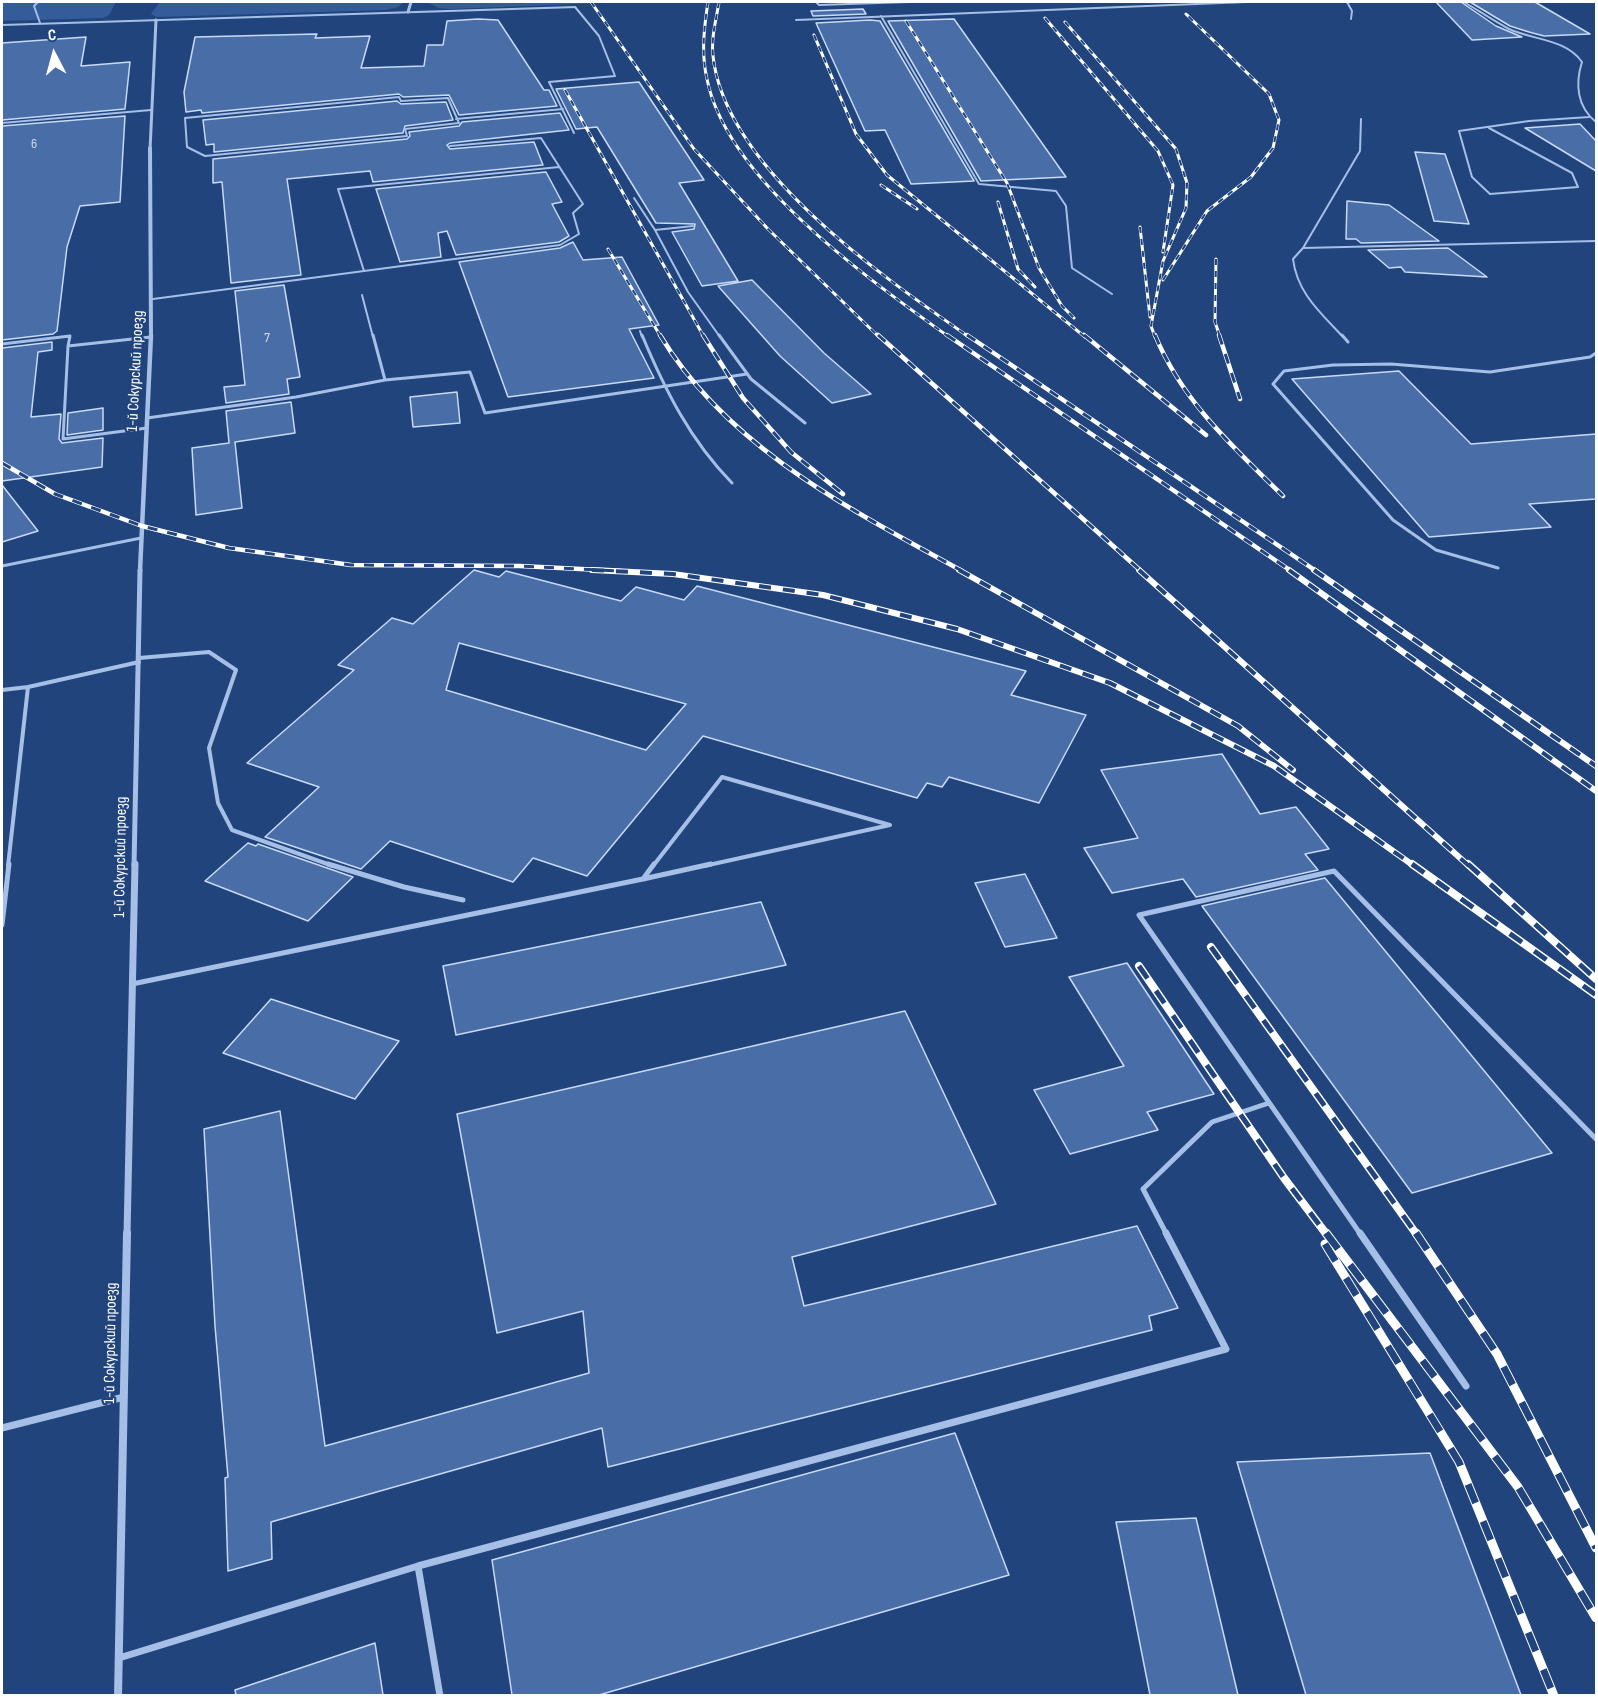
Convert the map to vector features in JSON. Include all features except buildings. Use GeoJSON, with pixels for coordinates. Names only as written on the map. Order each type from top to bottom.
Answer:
{"type":"FeatureCollection","features":[{"type":"Feature","properties":{"kind":"street"},"geometry":{"type":"LineString","coordinates":[[408,12],[411,2]]}},
{"type":"Feature","properties":{"kind":"street"},"geometry":{"type":"LineString","coordinates":[[2,25],[575,7]]}},
{"type":"Feature","properties":{"kind":"street","name":"1-й Сокурский проезд"},"geometry":{"type":"LineString","coordinates":[[118,1695],[141,538],[153,299],[151,110],[156,20]]}},
{"type":"Feature","properties":{"kind":"lane"},"geometry":{"type":"LineString","coordinates":[[38,2],[34,6],[40,23]]}},
{"type":"Feature","properties":{"kind":"lane"},"geometry":{"type":"LineString","coordinates":[[816,2],[819,5],[909,2]]}},
{"type":"Feature","properties":{"kind":"lane"},"geometry":{"type":"LineString","coordinates":[[796,20],[1247,2]]}},
{"type":"Feature","properties":{"kind":"lane"},"geometry":{"type":"LineString","coordinates":[[1347,2],[1352,11],[1351,19]]}},
{"type":"Feature","properties":{"kind":"lane"},"geometry":{"type":"LineString","coordinates":[[1464,2],[1515,31],[1552,43],[1580,57],[1582,62],[1577,86],[1588,117]]}},
{"type":"Feature","properties":{"kind":"lane"},"geometry":{"type":"LineString","coordinates":[[574,133],[549,82],[615,76],[599,36],[575,7]]}},
{"type":"Feature","properties":{"kind":"lane"},"geometry":{"type":"LineString","coordinates":[[881,16],[979,184],[1056,191],[1066,206],[1072,268],[1112,294]]}},
{"type":"Feature","properties":{"kind":"lane"},"geometry":{"type":"LineString","coordinates":[[399,97],[401,101],[448,98],[456,119],[459,123],[405,129],[407,136],[205,156],[187,147],[185,118],[399,97]]}},
{"type":"Feature","properties":{"kind":"lane"},"geometry":{"type":"LineString","coordinates":[[456,119],[562,109]]}},
{"type":"Feature","properties":{"kind":"lane"},"geometry":{"type":"LineString","coordinates":[[2,123],[151,110]]}},
{"type":"Feature","properties":{"kind":"lane"},"geometry":{"type":"LineString","coordinates":[[1489,128],[1572,173],[1578,187],[1490,194],[1472,177],[1459,131],[1529,121],[1588,117],[1596,122]]}},
{"type":"Feature","properties":{"kind":"lane"},"geometry":{"type":"LineString","coordinates":[[1348,342],[1298,284],[1293,270],[1293,259],[1303,248],[1360,151],[1361,119]]}},
{"type":"Feature","properties":{"kind":"lane"},"geometry":{"type":"LineString","coordinates":[[153,299],[560,246],[579,234],[573,213],[583,204],[541,138],[450,146]]}},
{"type":"Feature","properties":{"kind":"lane"},"geometry":{"type":"LineString","coordinates":[[364,272],[338,189],[560,167]]}},
{"type":"Feature","properties":{"kind":"lane"},"geometry":{"type":"LineString","coordinates":[[634,198],[655,230],[688,292],[747,374],[805,423]]}},
{"type":"Feature","properties":{"kind":"lane"},"geometry":{"type":"LineString","coordinates":[[655,230],[693,226]]}},
{"type":"Feature","properties":{"kind":"lane"},"geometry":{"type":"LineString","coordinates":[[1303,248],[1596,241]]}},
{"type":"Feature","properties":{"kind":"lane"},"geometry":{"type":"LineString","coordinates":[[362,295],[385,380]]}},
{"type":"Feature","properties":{"kind":"lane"},"geometry":{"type":"LineString","coordinates":[[640,331],[663,385],[710,462],[732,483]]}},
{"type":"Feature","properties":{"kind":"lane"},"geometry":{"type":"LineString","coordinates":[[2,344],[70,336],[63,439],[147,428]]}},
{"type":"Feature","properties":{"kind":"lane"},"geometry":{"type":"LineString","coordinates":[[68,346],[151,337]]}},
{"type":"Feature","properties":{"kind":"lane"},"geometry":{"type":"LineString","coordinates":[[1498,568],[1436,550],[1392,520],[1273,384],[1284,371],[1333,365],[1391,364],[1490,372],[1590,357],[1596,353]]}},
{"type":"Feature","properties":{"kind":"lane"},"geometry":{"type":"LineString","coordinates":[[147,418],[296,397],[385,380],[470,372],[485,413],[747,374]]}},
{"type":"Feature","properties":{"kind":"lane"},"geometry":{"type":"LineString","coordinates":[[2,566],[141,538]]}},
{"type":"Feature","properties":{"kind":"lane"},"geometry":{"type":"LineString","coordinates":[[2,690],[28,687],[139,660],[209,652],[236,670],[209,748],[218,803],[232,830],[290,851],[434,894],[463,900]]}},
{"type":"Feature","properties":{"kind":"lane"},"geometry":{"type":"LineString","coordinates":[[2,925],[28,687]]}},
{"type":"Feature","properties":{"kind":"lane"},"geometry":{"type":"LineString","coordinates":[[132,984],[642,880],[890,825],[722,777],[642,880]]}},
{"type":"Feature","properties":{"kind":"lane"},"geometry":{"type":"LineString","coordinates":[[1466,1386],[1138,915],[1334,871],[1596,1139]]}},
{"type":"Feature","properties":{"kind":"lane"},"geometry":{"type":"LineString","coordinates":[[118,1658],[418,1566],[1226,1349],[1143,1189],[1212,1122],[1269,1103]]}},
{"type":"Feature","properties":{"kind":"lane"},"geometry":{"type":"LineString","coordinates":[[2,1428],[124,1397]]}},
{"type":"Feature","properties":{"kind":"lane"},"geometry":{"type":"LineString","coordinates":[[418,1566],[440,1695]]}},
{"type":"Feature","properties":{"kind":"shaded area"},"geometry":{"type":"Polygon","coordinates":[[[116,2],[109,15],[103,18],[2,21],[2,3],[116,2]]]}},
{"type":"Feature","properties":{"kind":"shaded area"},"geometry":{"type":"Polygon","coordinates":[[[160,2],[404,2],[398,7],[386,10],[157,17],[151,14],[160,2]]]}},
{"type":"Feature","properties":{"kind":"shaded area"},"geometry":{"type":"Polygon","coordinates":[[[427,2],[625,2],[450,9],[439,8],[427,2]]]}},
{"type":"Feature","properties":{"kind":"railway"},"geometry":{"type":"LineString","coordinates":[[591,2],[694,149],[768,229],[879,337]]}},
{"type":"Feature","properties":{"kind":"railway"},"geometry":{"type":"LineString","coordinates":[[708,2],[704,31],[707,79],[720,117],[742,154],[772,190],[806,225],[881,287],[949,337]]}},
{"type":"Feature","properties":{"kind":"railway"},"geometry":{"type":"LineString","coordinates":[[719,2],[713,36],[713,56],[724,98],[746,139],[777,178],[813,216],[894,284],[969,337]]}},
{"type":"Feature","properties":{"kind":"railway"},"geometry":{"type":"LineString","coordinates":[[1163,280],[1207,211],[1251,177],[1273,148],[1279,120],[1269,94],[1186,14]]}},
{"type":"Feature","properties":{"kind":"railway"},"geometry":{"type":"LineString","coordinates":[[1045,18],[1158,151],[1173,185],[1163,252]]}},
{"type":"Feature","properties":{"kind":"railway"},"geometry":{"type":"LineString","coordinates":[[906,21],[1007,183],[1039,268],[1062,306],[1074,318]]}},
{"type":"Feature","properties":{"kind":"railway"},"geometry":{"type":"LineString","coordinates":[[1065,22],[1176,149],[1187,183],[1186,208],[1163,261],[1151,326],[1155,337]]}},
{"type":"Feature","properties":{"kind":"railway"},"geometry":{"type":"LineString","coordinates":[[814,35],[856,134],[887,175],[1085,337]]}},
{"type":"Feature","properties":{"kind":"railway"},"geometry":{"type":"LineString","coordinates":[[565,90],[704,337]]}},
{"type":"Feature","properties":{"kind":"railway"},"geometry":{"type":"LineString","coordinates":[[881,185],[917,209]]}},
{"type":"Feature","properties":{"kind":"railway"},"geometry":{"type":"LineString","coordinates":[[998,202],[1018,269],[1035,287]]}},
{"type":"Feature","properties":{"kind":"railway"},"geometry":{"type":"LineString","coordinates":[[1140,227],[1150,317]]}},
{"type":"Feature","properties":{"kind":"railway"},"geometry":{"type":"LineString","coordinates":[[608,249],[661,337]]}},
{"type":"Feature","properties":{"kind":"railway"},"geometry":{"type":"LineString","coordinates":[[1216,259],[1215,322],[1220,337]]}},
{"type":"Feature","properties":{"kind":"railway"},"geometry":{"type":"LineString","coordinates":[[660,335],[688,375],[720,411],[756,443],[835,499],[962,571]]}},
{"type":"Feature","properties":{"kind":"railway"},"geometry":{"type":"LineString","coordinates":[[703,335],[743,398],[791,452],[843,494]]}},
{"type":"Feature","properties":{"kind":"railway"},"geometry":{"type":"LineString","coordinates":[[878,335],[1141,571]]}},
{"type":"Feature","properties":{"kind":"railway"},"geometry":{"type":"LineString","coordinates":[[947,335],[1291,571]]}},
{"type":"Feature","properties":{"kind":"railway"},"geometry":{"type":"LineString","coordinates":[[967,335],[1316,571]]}},
{"type":"Feature","properties":{"kind":"railway"},"geometry":{"type":"LineString","coordinates":[[1084,335],[1206,435]]}},
{"type":"Feature","properties":{"kind":"railway"},"geometry":{"type":"LineString","coordinates":[[1155,335],[1166,359],[1194,402],[1210,422],[1283,496]]}},
{"type":"Feature","properties":{"kind":"railway"},"geometry":{"type":"LineString","coordinates":[[1219,335],[1240,399]]}},
{"type":"Feature","properties":{"kind":"railway"},"geometry":{"type":"LineString","coordinates":[[2,463],[55,494],[142,526],[229,548],[351,565],[520,566],[621,571]]}},
{"type":"Feature","properties":{"kind":"railway"},"geometry":{"type":"LineString","coordinates":[[592,570],[673,574],[823,595],[957,629],[1110,683],[1274,766],[1414,866]]}},
{"type":"Feature","properties":{"kind":"railway"},"geometry":{"type":"LineString","coordinates":[[959,570],[1238,726],[1293,770]]}},
{"type":"Feature","properties":{"kind":"railway"},"geometry":{"type":"LineString","coordinates":[[1139,570],[1469,866]]}},
{"type":"Feature","properties":{"kind":"railway"},"geometry":{"type":"LineString","coordinates":[[1289,570],[1596,791]]}},
{"type":"Feature","properties":{"kind":"railway"},"geometry":{"type":"LineString","coordinates":[[1314,570],[1596,766]]}},
{"type":"Feature","properties":{"kind":"railway"},"geometry":{"type":"LineString","coordinates":[[1412,864],[1596,995]]}},
{"type":"Feature","properties":{"kind":"railway"},"geometry":{"type":"LineString","coordinates":[[1468,864],[1596,979]]}},
{"type":"Feature","properties":{"kind":"railway"},"geometry":{"type":"LineString","coordinates":[[1211,947],[1417,1235]]}},
{"type":"Feature","properties":{"kind":"railway"},"geometry":{"type":"LineString","coordinates":[[1139,966],[1284,1178],[1327,1235]]}},
{"type":"Feature","properties":{"kind":"railway"},"geometry":{"type":"LineString","coordinates":[[1326,1233],[1518,1487],[1596,1618]]}},
{"type":"Feature","properties":{"kind":"railway"},"geometry":{"type":"LineString","coordinates":[[1416,1233],[1497,1354],[1596,1548]]}},
{"type":"Feature","properties":{"kind":"railway"},"geometry":{"type":"LineString","coordinates":[[1325,1244],[1459,1462],[1554,1696]]}}]}
